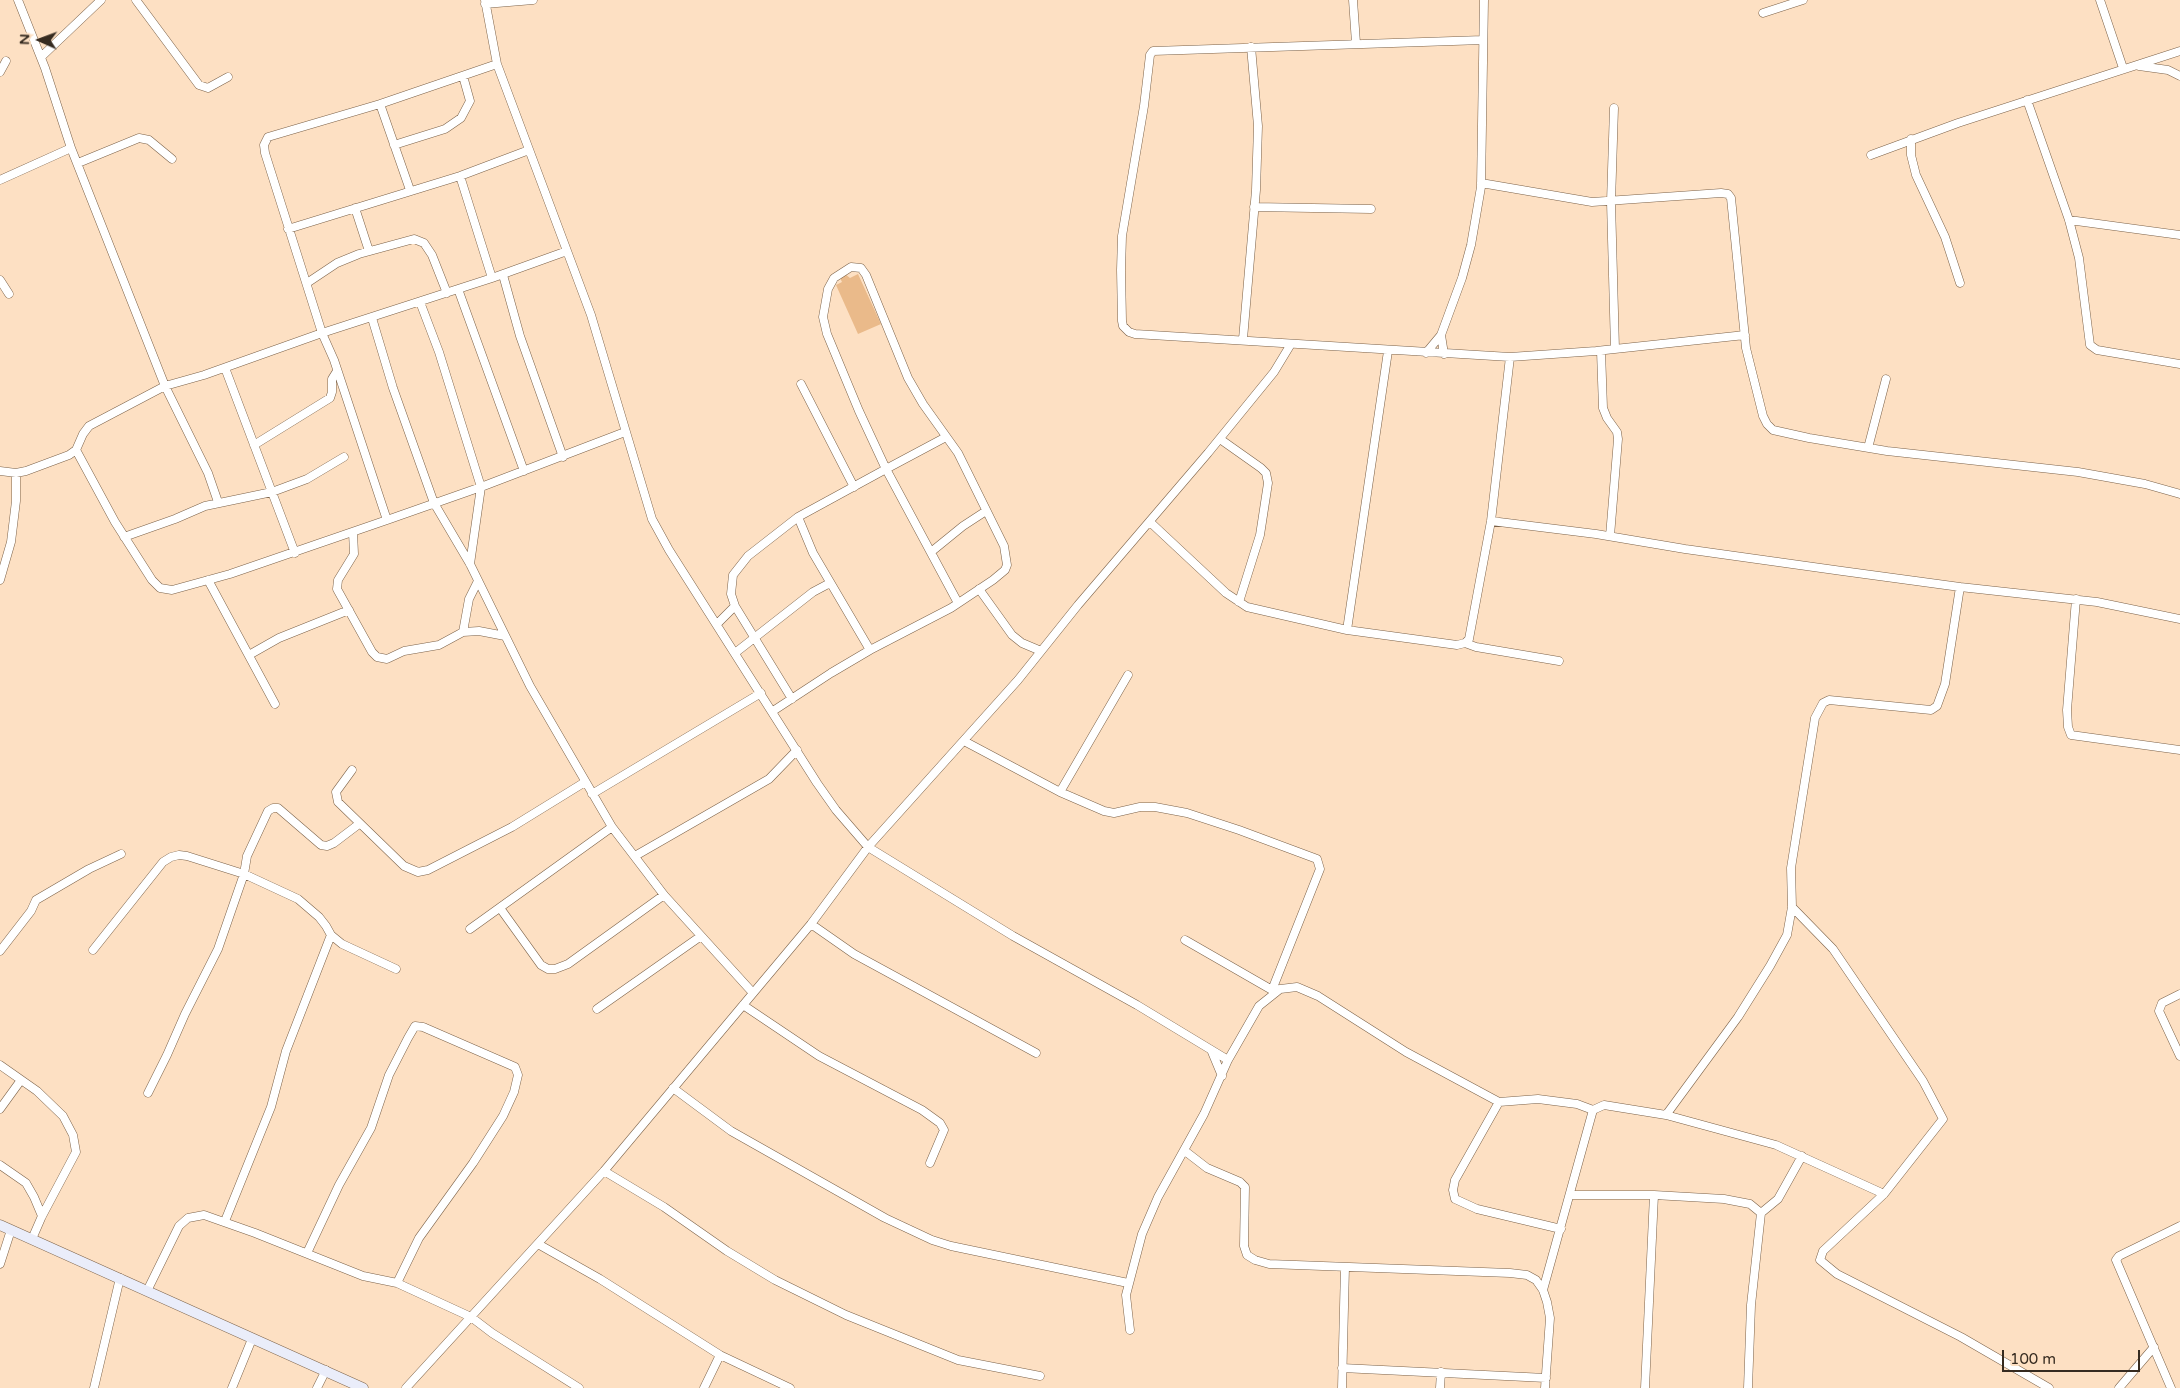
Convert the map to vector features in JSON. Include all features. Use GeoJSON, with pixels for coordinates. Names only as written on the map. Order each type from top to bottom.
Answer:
{"type":"FeatureCollection","features":[{"type":"Feature","properties":{"kind":"street"},"geometry":{"type":"LineString","coordinates":[[18,0],[41,57],[72,148],[165,386],[208,473],[218,502]]}},
{"type":"Feature","properties":{"kind":"street"},"geometry":{"type":"LineString","coordinates":[[41,57],[101,0]]}},
{"type":"Feature","properties":{"kind":"street"},"geometry":{"type":"LineString","coordinates":[[136,0],[198,85],[208,88],[228,77]]}},
{"type":"Feature","properties":{"kind":"street"},"geometry":{"type":"LineString","coordinates":[[533,0],[485,2],[497,64],[591,315],[652,518],[668,550],[836,810],[868,848],[1013,936],[1137,1005],[1228,1060]]}},
{"type":"Feature","properties":{"kind":"street"},"geometry":{"type":"LineString","coordinates":[[1353,0],[1356,44]]}},
{"type":"Feature","properties":{"kind":"street"},"geometry":{"type":"LineString","coordinates":[[1426,353],[1441,335],[1462,278],[1471,245],[1481,183],[1484,0]]}},
{"type":"Feature","properties":{"kind":"street"},"geometry":{"type":"LineString","coordinates":[[1763,13],[1803,0]]}},
{"type":"Feature","properties":{"kind":"street"},"geometry":{"type":"LineString","coordinates":[[2100,0],[2124,68]]}},
{"type":"Feature","properties":{"kind":"street"},"geometry":{"type":"LineString","coordinates":[[1483,40],[1153,51],[1150,55],[1144,106],[1122,236],[1122,321],[1129,332],[1135,334],[1388,351],[1510,357],[1601,351],[1745,336]]}},
{"type":"Feature","properties":{"kind":"street"},"geometry":{"type":"LineString","coordinates":[[1243,340],[1254,207],[1258,126],[1251,47]]}},
{"type":"Feature","properties":{"kind":"street"},"geometry":{"type":"LineString","coordinates":[[1871,155],[1911,139],[2180,51]]}},
{"type":"Feature","properties":{"kind":"street"},"geometry":{"type":"LineString","coordinates":[[0,72],[6,61]]}},
{"type":"Feature","properties":{"kind":"street"},"geometry":{"type":"LineString","coordinates":[[387,520],[337,371],[322,333],[288,229],[264,145],[268,137],[380,104],[497,64]]}},
{"type":"Feature","properties":{"kind":"street"},"geometry":{"type":"LineString","coordinates":[[2134,66],[2168,70],[2180,76]]}},
{"type":"Feature","properties":{"kind":"street"},"geometry":{"type":"LineString","coordinates":[[394,146],[445,129],[461,118],[470,101],[463,76]]}},
{"type":"Feature","properties":{"kind":"street"},"geometry":{"type":"LineString","coordinates":[[2027,100],[2069,220],[2078,258],[2090,345],[2097,350],[2180,364]]}},
{"type":"Feature","properties":{"kind":"street"},"geometry":{"type":"LineString","coordinates":[[380,104],[410,190]]}},
{"type":"Feature","properties":{"kind":"street"},"geometry":{"type":"LineString","coordinates":[[1614,108],[1611,202],[1615,349]]}},
{"type":"Feature","properties":{"kind":"street"},"geometry":{"type":"LineString","coordinates":[[78,163],[139,138],[149,140],[172,159]]}},
{"type":"Feature","properties":{"kind":"street"},"geometry":{"type":"LineString","coordinates":[[1911,139],[1911,155],[1916,175],[1946,238],[1960,283]]}},
{"type":"Feature","properties":{"kind":"street"},"geometry":{"type":"LineString","coordinates":[[0,180],[72,148]]}},
{"type":"Feature","properties":{"kind":"street"},"geometry":{"type":"LineString","coordinates":[[288,229],[460,176],[529,150]]}},
{"type":"Feature","properties":{"kind":"street"},"geometry":{"type":"LineString","coordinates":[[460,176],[492,278]]}},
{"type":"Feature","properties":{"kind":"street"},"geometry":{"type":"LineString","coordinates":[[1481,183],[1592,202],[1728,194],[1731,198],[1746,348],[1763,416],[1773,430],[1868,448],[2078,472],[2145,484],[2180,494]]}},
{"type":"Feature","properties":{"kind":"street"},"geometry":{"type":"LineString","coordinates":[[1254,207],[1371,209]]}},
{"type":"Feature","properties":{"kind":"street"},"geometry":{"type":"LineString","coordinates":[[355,208],[369,251]]}},
{"type":"Feature","properties":{"kind":"street"},"geometry":{"type":"LineString","coordinates":[[2069,220],[2180,233]]}},
{"type":"Feature","properties":{"kind":"street"},"geometry":{"type":"LineString","coordinates":[[307,284],[337,263],[369,251],[414,239],[424,243],[432,254],[447,293]]}},
{"type":"Feature","properties":{"kind":"street"},"geometry":{"type":"LineString","coordinates":[[0,471],[16,473],[69,455],[76,450],[89,426],[165,386],[225,368],[322,333],[492,278],[567,251]]}},
{"type":"Feature","properties":{"kind":"street"},"geometry":{"type":"LineString","coordinates":[[773,712],[831,673],[870,650],[958,603],[1005,570],[1007,565],[1004,546],[958,453],[923,404],[908,378],[866,275],[860,268],[851,267],[834,278],[828,289],[823,317],[827,334],[886,469],[958,603]]}},
{"type":"Feature","properties":{"kind":"street"},"geometry":{"type":"LineString","coordinates":[[502,274],[520,336],[563,457]]}},
{"type":"Feature","properties":{"kind":"street"},"geometry":{"type":"LineString","coordinates":[[0,280],[9,294]]}},
{"type":"Feature","properties":{"kind":"street"},"geometry":{"type":"LineString","coordinates":[[458,289],[524,471]]}},
{"type":"Feature","properties":{"kind":"street"},"geometry":{"type":"LineString","coordinates":[[420,302],[439,352],[481,488],[470,564]]}},
{"type":"Feature","properties":{"kind":"street"},"geometry":{"type":"LineString","coordinates":[[372,318],[393,388],[434,503],[470,564],[530,686],[612,827],[664,894],[753,992]]}},
{"type":"Feature","properties":{"kind":"street"},"geometry":{"type":"LineString","coordinates":[[1441,335],[1444,354]]}},
{"type":"Feature","properties":{"kind":"street"},"geometry":{"type":"LineString","coordinates":[[406,1388],[604,1171],[811,924],[868,848],[964,741],[1041,651],[1078,604],[1220,439],[1274,372],[1291,344]]}},
{"type":"Feature","properties":{"kind":"street"},"geometry":{"type":"LineString","coordinates":[[1346,630],[1388,351]]}},
{"type":"Feature","properties":{"kind":"street"},"geometry":{"type":"LineString","coordinates":[[1601,351],[1603,408],[1607,418],[1617,432],[1618,439],[1610,536]]}},
{"type":"Feature","properties":{"kind":"street"},"geometry":{"type":"LineString","coordinates":[[1150,522],[1220,587],[1247,607],[1346,630],[1457,645],[1465,643],[1469,639],[1491,521],[1510,357]]}},
{"type":"Feature","properties":{"kind":"street"},"geometry":{"type":"LineString","coordinates":[[225,368],[295,553]]}},
{"type":"Feature","properties":{"kind":"street"},"geometry":{"type":"LineString","coordinates":[[254,445],[330,398],[332,379],[337,371]]}},
{"type":"Feature","properties":{"kind":"street"},"geometry":{"type":"LineString","coordinates":[[1868,448],[1886,379]]}},
{"type":"Feature","properties":{"kind":"street"},"geometry":{"type":"LineString","coordinates":[[802,384],[854,488]]}},
{"type":"Feature","properties":{"kind":"street"},"geometry":{"type":"LineString","coordinates":[[76,450],[124,537],[152,580],[160,588],[172,590],[295,553],[481,488],[625,432]]}},
{"type":"Feature","properties":{"kind":"street"},"geometry":{"type":"LineString","coordinates":[[792,699],[735,606],[731,594],[732,581],[736,569],[748,556],[798,517],[946,437]]}},
{"type":"Feature","properties":{"kind":"street"},"geometry":{"type":"LineString","coordinates":[[1220,439],[1261,468],[1266,473],[1268,484],[1260,535],[1239,602]]}},
{"type":"Feature","properties":{"kind":"street"},"geometry":{"type":"LineString","coordinates":[[124,537],[218,502],[272,492],[307,479],[344,457]]}},
{"type":"Feature","properties":{"kind":"street"},"geometry":{"type":"LineString","coordinates":[[0,580],[11,542],[16,501],[16,473]]}},
{"type":"Feature","properties":{"kind":"street"},"geometry":{"type":"LineString","coordinates":[[931,552],[963,526],[986,512]]}},
{"type":"Feature","properties":{"kind":"street"},"geometry":{"type":"LineString","coordinates":[[798,517],[813,553],[870,650]]}},
{"type":"Feature","properties":{"kind":"street"},"geometry":{"type":"LineString","coordinates":[[1491,521],[1610,536],[1695,551],[1960,587],[2076,599],[2180,619]]}},
{"type":"Feature","properties":{"kind":"street"},"geometry":{"type":"LineString","coordinates":[[353,532],[354,554],[338,580],[337,589],[372,652],[377,657],[384,659],[404,651],[439,645],[463,632],[479,631],[505,636]]}},
{"type":"Feature","properties":{"kind":"street"},"geometry":{"type":"LineString","coordinates":[[208,580],[275,704]]}},
{"type":"Feature","properties":{"kind":"street"},"geometry":{"type":"LineString","coordinates":[[463,632],[469,598],[478,581]]}},
{"type":"Feature","properties":{"kind":"street"},"geometry":{"type":"LineString","coordinates":[[735,653],[812,592],[830,583]]}},
{"type":"Feature","properties":{"kind":"street"},"geometry":{"type":"LineString","coordinates":[[1666,1115],[1738,1017],[1787,935],[1792,908],[1791,868],[1815,718],[1823,703],[1829,700],[1931,710],[1937,706],[1945,684],[1960,587]]}},
{"type":"Feature","properties":{"kind":"street"},"geometry":{"type":"LineString","coordinates":[[980,588],[1012,635],[1022,643],[1041,651]]}},
{"type":"Feature","properties":{"kind":"street"},"geometry":{"type":"LineString","coordinates":[[2076,599],[2067,710],[2068,727],[2071,735],[2180,750]]}},
{"type":"Feature","properties":{"kind":"street"},"geometry":{"type":"LineString","coordinates":[[716,624],[735,606]]}},
{"type":"Feature","properties":{"kind":"street"},"geometry":{"type":"LineString","coordinates":[[249,656],[279,638],[349,610]]}},
{"type":"Feature","properties":{"kind":"street"},"geometry":{"type":"LineString","coordinates":[[1465,643],[1476,647],[1559,661]]}},
{"type":"Feature","properties":{"kind":"street"},"geometry":{"type":"LineString","coordinates":[[1060,792],[1128,675]]}},
{"type":"Feature","properties":{"kind":"street"},"geometry":{"type":"LineString","coordinates":[[592,794],[761,693]]}},
{"type":"Feature","properties":{"kind":"street"},"geometry":{"type":"LineString","coordinates":[[964,741],[1060,792],[1104,811],[1114,813],[1140,807],[1155,806],[1187,813],[1318,859],[1320,869],[1276,990],[1259,1006],[1228,1060],[1185,1151],[1158,1197],[1142,1234],[1128,1283],[1127,1307],[1130,1330]]}},
{"type":"Feature","properties":{"kind":"street"},"geometry":{"type":"LineString","coordinates":[[635,856],[769,779],[797,750]]}},
{"type":"Feature","properties":{"kind":"street"},"geometry":{"type":"LineString","coordinates":[[352,770],[336,792],[335,797],[338,802],[404,866],[418,872],[428,870],[512,827],[585,782]]}},
{"type":"Feature","properties":{"kind":"street"},"geometry":{"type":"LineString","coordinates":[[148,1093],[218,949],[244,874],[247,856],[268,811],[278,808],[321,845],[327,846],[359,824]]}},
{"type":"Feature","properties":{"kind":"street"},"geometry":{"type":"LineString","coordinates":[[470,929],[612,827]]}},
{"type":"Feature","properties":{"kind":"street"},"geometry":{"type":"LineString","coordinates":[[0,951],[32,911],[36,900],[89,869],[121,854]]}},
{"type":"Feature","properties":{"kind":"street"},"geometry":{"type":"LineString","coordinates":[[94,950],[163,862],[170,857],[179,855],[244,874],[298,899],[323,921],[330,935],[342,944],[396,969]]}},
{"type":"Feature","properties":{"kind":"street"},"geometry":{"type":"LineString","coordinates":[[500,908],[541,964],[548,969],[555,969],[568,964],[664,894]]}},
{"type":"Feature","properties":{"kind":"street"},"geometry":{"type":"LineString","coordinates":[[1792,908],[1833,948],[1923,1081],[1943,1119],[1884,1194],[1823,1251],[1820,1260],[1837,1274],[1961,1337],[2049,1388]]}},
{"type":"Feature","properties":{"kind":"street"},"geometry":{"type":"LineString","coordinates":[[811,924],[854,954],[1036,1053]]}},
{"type":"Feature","properties":{"kind":"street"},"geometry":{"type":"LineString","coordinates":[[225,1221],[264,1126],[286,1051],[330,935]]}},
{"type":"Feature","properties":{"kind":"street"},"geometry":{"type":"LineString","coordinates":[[597,1009],[701,936]]}},
{"type":"Feature","properties":{"kind":"street"},"geometry":{"type":"LineString","coordinates":[[1185,940],[1276,990],[1297,986],[1318,996],[1406,1052],[1499,1102],[1538,1099],[1577,1104],[1593,1110],[1604,1105],[1666,1115],[1776,1145],[1884,1194]]}},
{"type":"Feature","properties":{"kind":"street"},"geometry":{"type":"LineString","coordinates":[[2180,994],[2162,1003],[2159,1011],[2180,1056]]}},
{"type":"Feature","properties":{"kind":"street"},"geometry":{"type":"LineString","coordinates":[[743,1005],[819,1056],[922,1110],[940,1123],[944,1130],[930,1163]]}},
{"type":"Feature","properties":{"kind":"street"},"geometry":{"type":"LineString","coordinates":[[308,1253],[339,1185],[371,1128],[389,1076],[408,1038],[415,1026],[423,1027],[515,1067],[518,1075],[514,1092],[503,1116],[473,1163],[419,1238],[397,1283]]}},
{"type":"Feature","properties":{"kind":"street"},"geometry":{"type":"LineString","coordinates":[[1212,1052],[1222,1076]]}},
{"type":"Feature","properties":{"kind":"street"},"geometry":{"type":"LineString","coordinates":[[0,1065],[37,1091],[63,1116],[73,1135],[76,1152],[32,1239]]}},
{"type":"Feature","properties":{"kind":"street"},"geometry":{"type":"LineString","coordinates":[[0,1108],[21,1080]]}},
{"type":"Feature","properties":{"kind":"street"},"geometry":{"type":"LineString","coordinates":[[673,1088],[730,1131],[885,1218],[932,1240],[951,1246],[1128,1283]]}},
{"type":"Feature","properties":{"kind":"street"},"geometry":{"type":"LineString","coordinates":[[1499,1102],[1455,1180],[1453,1190],[1455,1199],[1477,1209],[1561,1229]]}},
{"type":"Feature","properties":{"kind":"street"},"geometry":{"type":"LineString","coordinates":[[1543,1290],[1593,1110]]}},
{"type":"Feature","properties":{"kind":"street"},"geometry":{"type":"LineString","coordinates":[[1185,1151],[1207,1168],[1240,1182],[1245,1187],[1244,1246],[1248,1255],[1254,1260],[1269,1264],[1510,1273],[1527,1275],[1536,1280],[1543,1290],[1550,1318],[1545,1388]]}},
{"type":"Feature","properties":{"kind":"street"},"geometry":{"type":"LineString","coordinates":[[1748,1388],[1751,1305],[1761,1213],[1778,1198],[1802,1156]]}},
{"type":"Feature","properties":{"kind":"street"},"geometry":{"type":"LineString","coordinates":[[0,1165],[26,1183],[42,1216]]}},
{"type":"Feature","properties":{"kind":"street"},"geometry":{"type":"LineString","coordinates":[[604,1171],[664,1207],[727,1251],[774,1280],[846,1315],[958,1360],[1040,1376]]}},
{"type":"Feature","properties":{"kind":"street"},"geometry":{"type":"LineString","coordinates":[[1570,1195],[1654,1195],[1724,1199],[1750,1204],[1761,1213]]}},
{"type":"Feature","properties":{"kind":"street"},"geometry":{"type":"LineString","coordinates":[[1645,1388],[1654,1195]]}},
{"type":"Feature","properties":{"kind":"street"},"geometry":{"type":"LineString","coordinates":[[148,1291],[178,1226],[188,1218],[204,1215],[225,1221],[364,1276],[397,1283],[471,1317],[492,1333],[579,1388]]}},
{"type":"Feature","properties":{"kind":"street"},"geometry":{"type":"LineString","coordinates":[[0,1225],[363,1388]]}},
{"type":"Feature","properties":{"kind":"street"},"geometry":{"type":"LineString","coordinates":[[2171,1388],[2117,1267],[2116,1260],[2118,1256],[2180,1226]]}},
{"type":"Feature","properties":{"kind":"street"},"geometry":{"type":"LineString","coordinates":[[0,1264],[11,1230]]}},
{"type":"Feature","properties":{"kind":"street"},"geometry":{"type":"LineString","coordinates":[[538,1244],[600,1279],[720,1355],[790,1388]]}},
{"type":"Feature","properties":{"kind":"street"},"geometry":{"type":"LineString","coordinates":[[1342,1388],[1345,1267]]}},
{"type":"Feature","properties":{"kind":"street"},"geometry":{"type":"LineString","coordinates":[[94,1388],[120,1278]]}},
{"type":"Feature","properties":{"kind":"street"},"geometry":{"type":"LineString","coordinates":[[232,1388],[252,1339]]}},
{"type":"Feature","properties":{"kind":"street"},"geometry":{"type":"LineString","coordinates":[[2119,1388],[2154,1347]]}},
{"type":"Feature","properties":{"kind":"street"},"geometry":{"type":"LineString","coordinates":[[704,1388],[720,1355]]}},
{"type":"Feature","properties":{"kind":"street"},"geometry":{"type":"LineString","coordinates":[[1342,1368],[1390,1372],[1441,1372],[1546,1378]]}},
{"type":"Feature","properties":{"kind":"street"},"geometry":{"type":"LineString","coordinates":[[317,1388],[326,1370]]}},
{"type":"Feature","properties":{"kind":"street"},"geometry":{"type":"LineString","coordinates":[[1440,1388],[1441,1372]]}},
{"type":"Feature","properties":{"kind":"shaded area"},"geometry":{"type":"Polygon","coordinates":[[[845,274],[850,278],[858,274],[881,324],[858,334],[836,285],[842,282],[840,278],[845,274]]]}}]}
